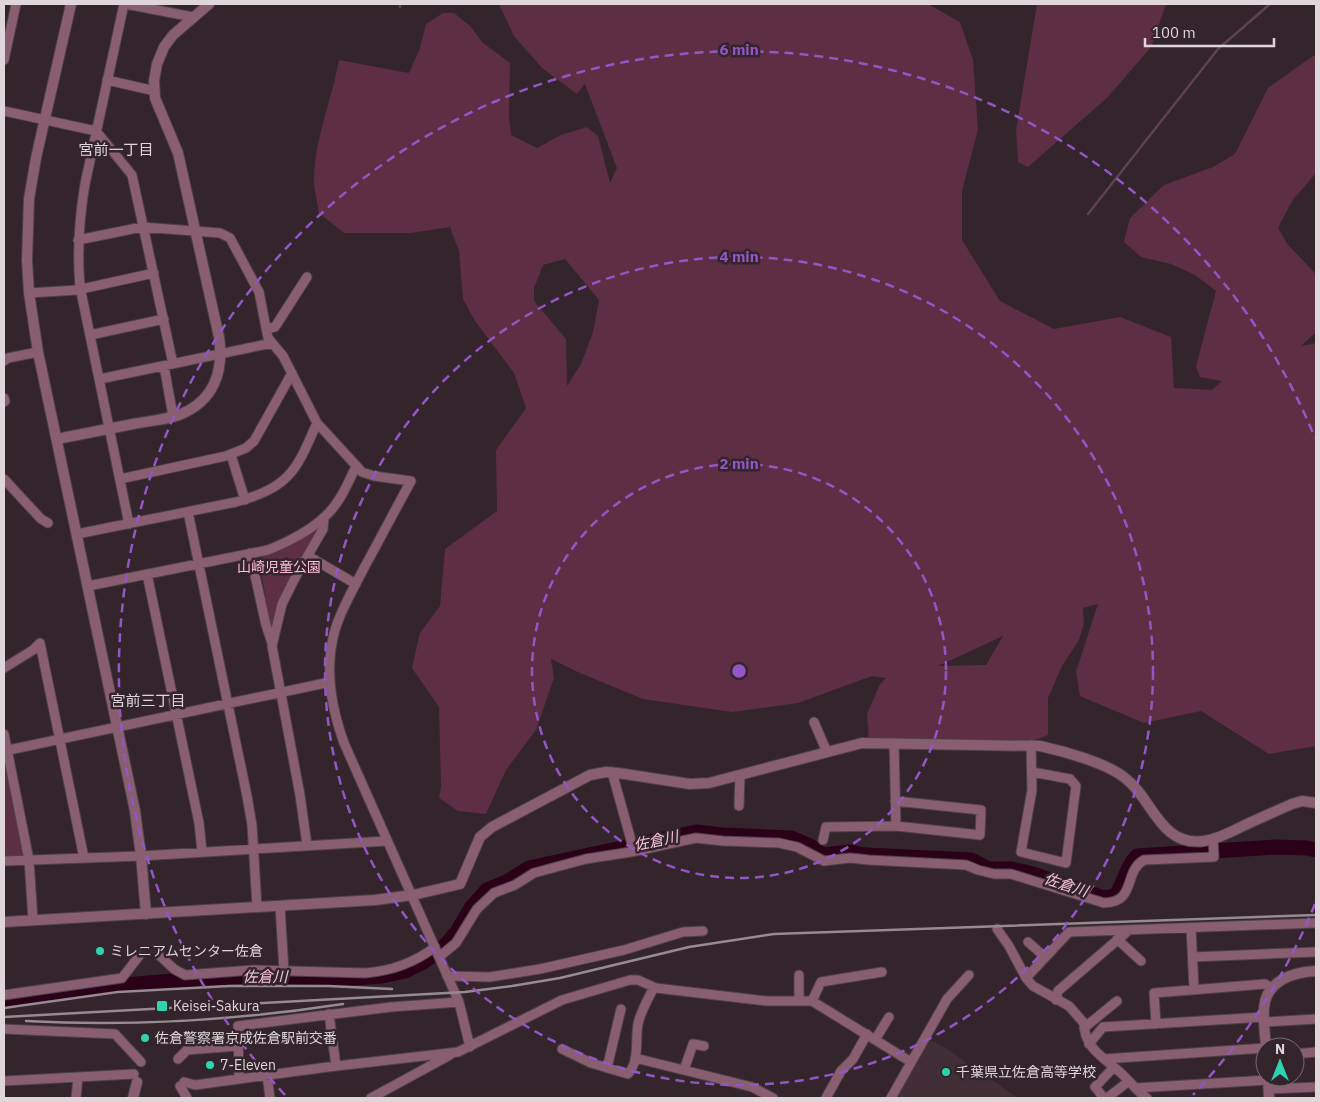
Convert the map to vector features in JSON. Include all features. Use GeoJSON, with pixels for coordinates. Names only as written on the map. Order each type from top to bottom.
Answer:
{"type":"FeatureCollection","features":[{"type":"Feature","properties":{"kind":"street"},"geometry":{"type":"LineString","coordinates":[[4,60],[16,4]]}},
{"type":"Feature","properties":{"kind":"street"},"geometry":{"type":"LineString","coordinates":[[71,4],[29,199],[27,260],[29,293],[38,352],[135,811],[146,914]]}},
{"type":"Feature","properties":{"kind":"street"},"geometry":{"type":"LineString","coordinates":[[129,524],[81,289],[78,265],[78,240],[85,184],[125,4],[193,17]]}},
{"type":"Feature","properties":{"kind":"street"},"geometry":{"type":"LineString","coordinates":[[57,439],[173,416],[190,409],[200,402],[218,374],[221,354],[219,336],[178,154],[156,98],[154,81],[157,64],[164,47],[172,35],[209,4]]}},
{"type":"Feature","properties":{"kind":"street"},"geometry":{"type":"LineString","coordinates":[[107,80],[155,91]]}},
{"type":"Feature","properties":{"kind":"street"},"geometry":{"type":"LineString","coordinates":[[4,111],[96,131],[132,175],[174,364]]}},
{"type":"Feature","properties":{"kind":"street"},"geometry":{"type":"LineString","coordinates":[[78,240],[143,227],[220,233],[230,238],[259,292],[268,338],[283,356],[317,423],[362,472],[374,476],[411,481],[345,604],[335,631],[330,657],[330,682],[337,723],[344,743],[459,1002],[470,1047]]}},
{"type":"Feature","properties":{"kind":"street"},"geometry":{"type":"LineString","coordinates":[[29,293],[81,289],[154,273]]}},
{"type":"Feature","properties":{"kind":"street"},"geometry":{"type":"LineString","coordinates":[[266,329],[276,327],[307,277]]}},
{"type":"Feature","properties":{"kind":"street"},"geometry":{"type":"LineString","coordinates":[[90,334],[164,319]]}},
{"type":"Feature","properties":{"kind":"street"},"geometry":{"type":"LineString","coordinates":[[100,379],[272,343]]}},
{"type":"Feature","properties":{"kind":"street"},"geometry":{"type":"LineString","coordinates":[[4,361],[8,358],[38,352]]}},
{"type":"Feature","properties":{"kind":"street"},"geometry":{"type":"LineString","coordinates":[[164,366],[173,416]]}},
{"type":"Feature","properties":{"kind":"street"},"geometry":{"type":"LineString","coordinates":[[120,478],[231,454],[246,448],[254,441],[292,373]]}},
{"type":"Feature","properties":{"kind":"street"},"geometry":{"type":"LineString","coordinates":[[4,398],[4,402]]}},
{"type":"Feature","properties":{"kind":"street"},"geometry":{"type":"LineString","coordinates":[[77,534],[258,496],[288,478],[304,453],[317,423]]}},
{"type":"Feature","properties":{"kind":"street"},"geometry":{"type":"LineString","coordinates":[[231,454],[245,500]]}},
{"type":"Feature","properties":{"kind":"street"},"geometry":{"type":"LineString","coordinates":[[88,586],[268,550],[284,544],[324,518],[337,502],[356,467]]}},
{"type":"Feature","properties":{"kind":"street"},"geometry":{"type":"LineString","coordinates":[[4,479],[41,519],[48,522]]}},
{"type":"Feature","properties":{"kind":"street"},"geometry":{"type":"LineString","coordinates":[[188,512],[247,796],[252,825],[257,907]]}},
{"type":"Feature","properties":{"kind":"street"},"geometry":{"type":"LineString","coordinates":[[272,646],[282,604],[323,529],[324,518]]}},
{"type":"Feature","properties":{"kind":"street"},"geometry":{"type":"LineString","coordinates":[[250,553],[272,646],[300,795],[307,845]]}},
{"type":"Feature","properties":{"kind":"street"},"geometry":{"type":"LineString","coordinates":[[308,556],[356,584]]}},
{"type":"Feature","properties":{"kind":"street"},"geometry":{"type":"LineString","coordinates":[[147,574],[199,823],[202,852]]}},
{"type":"Feature","properties":{"kind":"street"},"geometry":{"type":"LineString","coordinates":[[4,668],[33,650],[40,643],[84,858]]}},
{"type":"Feature","properties":{"kind":"street"},"geometry":{"type":"LineString","coordinates":[[6,751],[330,682]]}},
{"type":"Feature","properties":{"kind":"street"},"geometry":{"type":"LineString","coordinates":[[814,722],[828,752]]}},
{"type":"Feature","properties":{"kind":"street"},"geometry":{"type":"LineString","coordinates":[[4,734],[29,860],[33,920]]}},
{"type":"Feature","properties":{"kind":"street"},"geometry":{"type":"LineString","coordinates":[[4,922],[375,900],[413,896],[460,884],[480,837],[492,827],[590,775],[612,772],[690,784],[709,783],[862,743],[1030,746],[1056,749],[1113,769],[1134,786],[1165,829],[1176,836],[1188,840],[1202,841],[1213,839],[1292,804],[1302,801],[1316,802]]}},
{"type":"Feature","properties":{"kind":"street"},"geometry":{"type":"LineString","coordinates":[[894,743],[896,826]]}},
{"type":"Feature","properties":{"kind":"street"},"geometry":{"type":"LineString","coordinates":[[1030,746],[1032,790],[1021,852],[1066,863],[1076,786],[1070,780],[1032,772]]}},
{"type":"Feature","properties":{"kind":"street"},"geometry":{"type":"LineString","coordinates":[[612,772],[634,852]]}},
{"type":"Feature","properties":{"kind":"street"},"geometry":{"type":"LineString","coordinates":[[739,806],[740,775]]}},
{"type":"Feature","properties":{"kind":"street"},"geometry":{"type":"LineString","coordinates":[[823,840],[826,827],[896,826],[980,835],[981,810],[895,801]]}},
{"type":"Feature","properties":{"kind":"street"},"geometry":{"type":"LineString","coordinates":[[439,957],[456,943],[477,908],[494,893],[515,885],[534,873],[586,859],[634,852],[696,838],[779,843],[796,847],[824,861],[850,858],[966,864],[978,870],[994,874],[1011,874],[1104,902],[1113,902],[1128,890],[1132,870],[1144,860],[1214,857],[1213,839]]}},
{"type":"Feature","properties":{"kind":"street"},"geometry":{"type":"LineString","coordinates":[[4,861],[141,856],[387,841]]}},
{"type":"Feature","properties":{"kind":"street"},"geometry":{"type":"LineString","coordinates":[[280,906],[284,971]]}},
{"type":"Feature","properties":{"kind":"street"},"geometry":{"type":"LineString","coordinates":[[1026,978],[1068,932],[1316,923]]}},
{"type":"Feature","properties":{"kind":"street"},"geometry":{"type":"LineString","coordinates":[[1191,928],[1194,989]]}},
{"type":"Feature","properties":{"kind":"street"},"geometry":{"type":"LineString","coordinates":[[996,929],[1009,946],[1026,978],[1033,986],[1069,1006],[1084,1024],[1084,1034],[1089,1044],[1147,1098]]}},
{"type":"Feature","properties":{"kind":"street"},"geometry":{"type":"LineString","coordinates":[[1056,1000],[1058,991],[1129,930]]}},
{"type":"Feature","properties":{"kind":"street"},"geometry":{"type":"LineString","coordinates":[[447,976],[490,977],[540,969],[624,950],[683,932],[703,932]]}},
{"type":"Feature","properties":{"kind":"street"},"geometry":{"type":"LineString","coordinates":[[1118,939],[1141,961]]}},
{"type":"Feature","properties":{"kind":"street"},"geometry":{"type":"LineString","coordinates":[[1028,942],[1045,958]]}},
{"type":"Feature","properties":{"kind":"street"},"geometry":{"type":"LineString","coordinates":[[159,956],[174,969],[185,974],[253,970],[379,972],[411,962],[434,946]]}},
{"type":"Feature","properties":{"kind":"street"},"geometry":{"type":"LineString","coordinates":[[1193,958],[1316,952]]}},
{"type":"Feature","properties":{"kind":"street"},"geometry":{"type":"LineString","coordinates":[[4,995],[122,978],[139,956]]}},
{"type":"Feature","properties":{"kind":"street"},"geometry":{"type":"LineString","coordinates":[[1265,1037],[1264,1008],[1272,988],[1287,975],[1316,971]]}},
{"type":"Feature","properties":{"kind":"street"},"geometry":{"type":"LineString","coordinates":[[812,1001],[821,982],[882,972]]}},
{"type":"Feature","properties":{"kind":"street"},"geometry":{"type":"LineString","coordinates":[[799,975],[799,1001]]}},
{"type":"Feature","properties":{"kind":"street"},"geometry":{"type":"LineString","coordinates":[[891,1098],[947,999],[969,975]]}},
{"type":"Feature","properties":{"kind":"street"},"geometry":{"type":"LineString","coordinates":[[371,1098],[454,1053],[470,1047],[562,1000],[630,980],[638,980],[654,987],[766,1001],[812,1001],[911,1062]]}},
{"type":"Feature","properties":{"kind":"street"},"geometry":{"type":"LineString","coordinates":[[1156,1024],[1154,993],[1265,984],[1272,988]]}},
{"type":"Feature","properties":{"kind":"street"},"geometry":{"type":"LineString","coordinates":[[562,1049],[591,1063],[628,1074],[634,1068],[638,1024],[654,987]]}},
{"type":"Feature","properties":{"kind":"street"},"geometry":{"type":"LineString","coordinates":[[1084,1028],[1117,1001]]}},
{"type":"Feature","properties":{"kind":"street"},"geometry":{"type":"LineString","coordinates":[[239,1079],[238,1026],[391,1006],[459,1002]]}},
{"type":"Feature","properties":{"kind":"street"},"geometry":{"type":"LineString","coordinates":[[607,1068],[621,1009]]}},
{"type":"Feature","properties":{"kind":"street"},"geometry":{"type":"LineString","coordinates":[[330,1014],[336,1066]]}},
{"type":"Feature","properties":{"kind":"street"},"geometry":{"type":"LineString","coordinates":[[826,1098],[841,1071],[889,1017]]}},
{"type":"Feature","properties":{"kind":"street"},"geometry":{"type":"LineString","coordinates":[[1089,1044],[1103,1027],[1316,1018]]}},
{"type":"Feature","properties":{"kind":"street"},"geometry":{"type":"LineString","coordinates":[[4,1029],[115,1034],[141,1062]]}},
{"type":"Feature","properties":{"kind":"street"},"geometry":{"type":"LineString","coordinates":[[684,1070],[693,1044],[704,1046]]}},
{"type":"Feature","properties":{"kind":"street"},"geometry":{"type":"LineString","coordinates":[[178,1060],[187,1050],[237,1046]]}},
{"type":"Feature","properties":{"kind":"street"},"geometry":{"type":"LineString","coordinates":[[1104,1059],[1255,1049]]}},
{"type":"Feature","properties":{"kind":"street"},"geometry":{"type":"LineString","coordinates":[[187,1098],[182,1084],[195,1085],[336,1066],[454,1053]]}},
{"type":"Feature","properties":{"kind":"street"},"geometry":{"type":"LineString","coordinates":[[635,1058],[752,1087],[773,1098]]}},
{"type":"Feature","properties":{"kind":"street"},"geometry":{"type":"LineString","coordinates":[[1114,1067],[1095,1087],[1106,1098],[1128,1081]]}},
{"type":"Feature","properties":{"kind":"street"},"geometry":{"type":"LineString","coordinates":[[268,1075],[270,1098]]}},
{"type":"Feature","properties":{"kind":"street"},"geometry":{"type":"LineString","coordinates":[[76,1098],[78,1077]]}},
{"type":"Feature","properties":{"kind":"street"},"geometry":{"type":"LineString","coordinates":[[4,1081],[78,1077],[136,1078],[133,1098]]}},
{"type":"Feature","properties":{"kind":"street"},"geometry":{"type":"LineString","coordinates":[[1135,1088],[1255,1086]]}},
{"type":"Feature","properties":{"kind":"shaded area","name":"千葉県立佐倉高等学校"},"geometry":{"type":"Polygon","coordinates":[[[927,1039],[944,1047],[1018,1098],[897,1098],[927,1039]]]}},
{"type":"Feature","properties":{"kind":"green space"},"geometry":{"type":"Polygon","coordinates":[[[499,4],[928,4],[960,22],[973,60],[978,130],[962,190],[962,240],[1000,301],[1054,329],[1120,317],[1171,337],[1174,388],[1212,390],[1222,381],[1200,377],[1196,366],[1216,291],[1195,275],[1171,264],[1141,257],[1124,242],[1130,218],[1164,185],[1213,167],[1235,154],[1268,88],[1313,56],[1316,56],[1316,173],[1292,201],[1278,228],[1288,245],[1314,272],[1316,278],[1316,332],[1301,346],[1316,343],[1316,746],[1269,754],[1201,711],[1144,723],[1080,696],[1076,672],[1098,604],[1083,608],[1084,623],[1079,640],[1062,666],[1048,698],[1048,735],[1020,746],[869,744],[867,714],[880,684],[886,678],[872,676],[798,703],[732,712],[643,699],[551,659],[554,678],[536,730],[506,770],[486,814],[458,811],[439,798],[441,787],[439,707],[412,668],[420,633],[440,606],[445,549],[497,511],[496,450],[526,408],[514,373],[475,321],[463,299],[459,251],[450,227],[411,233],[344,233],[319,213],[314,187],[315,163],[339,60],[409,73],[420,48],[426,24],[443,13],[454,13],[471,27],[482,42],[510,63],[509,116],[511,135],[537,148],[561,135],[587,127],[598,136],[610,183],[617,168],[585,84],[577,94],[542,68],[514,36],[499,4]],[[565,259],[543,265],[534,288],[534,301],[566,339],[567,386],[581,364],[593,332],[599,300],[565,259]],[[1003,636],[938,666],[986,665],[1003,636]]]}},
{"type":"Feature","properties":{"kind":"green space"},"geometry":{"type":"Polygon","coordinates":[[[1037,4],[1166,4],[1151,47],[1108,97],[1028,167],[1018,162],[1016,130],[1037,4]]]}},
{"type":"Feature","properties":{"kind":"green space","name":"山崎児童公園"},"geometry":{"type":"Polygon","coordinates":[[[318,528],[320,529],[271,627],[258,555],[295,543],[318,528]]]}},
{"type":"Feature","properties":{"kind":"green space"},"geometry":{"type":"Polygon","coordinates":[[[4,756],[24,854],[20,859],[4,860],[4,756]]]}},
{"type":"Feature","properties":{"kind":"waterway"},"geometry":{"type":"LineString","coordinates":[[1088,214],[1218,49],[1270,4]]}},
{"type":"Feature","properties":{"kind":"waterway","name":"佐倉川"},"geometry":{"type":"LineString","coordinates":[[4,1001],[125,985],[184,980],[248,976],[353,978],[382,976],[405,971],[423,962],[443,948],[457,932],[471,908],[487,890],[507,882],[529,868],[696,832],[791,838],[810,846],[823,855],[850,852],[865,855],[971,860],[988,869],[1012,869],[1033,874],[1104,898],[1115,896],[1137,856],[1275,847],[1316,850]]}},
{"type":"Feature","properties":{"kind":"railway"},"geometry":{"type":"LineString","coordinates":[[4,1017],[465,992],[560,978],[689,947],[774,934],[1316,915]]}},
{"type":"Feature","properties":{"kind":"railway"},"geometry":{"type":"LineString","coordinates":[[4,1008],[118,992],[229,986],[328,986],[392,989]]}},
{"type":"Feature","properties":{"kind":"railway"},"geometry":{"type":"LineString","coordinates":[[26,1021],[66,1023],[185,1021],[304,1010],[343,1004]]}},
{"type":"Feature","properties":{"kind":"place","name":"ミレニアムセンター佐倉"},"geometry":{"type":"Point","coordinates":[100,951]}},
{"type":"Feature","properties":{"kind":"place","name":"Keisei-Sakura"},"geometry":{"type":"Point","coordinates":[162,1006]}},
{"type":"Feature","properties":{"kind":"place","name":"佐倉警察署京成佐倉駅前交番"},"geometry":{"type":"Point","coordinates":[145,1038]}},
{"type":"Feature","properties":{"kind":"place","name":"7-Eleven"},"geometry":{"type":"Point","coordinates":[210,1065]}},
{"type":"Feature","properties":{"kind":"place","name":"千葉県立佐倉高等学校"},"geometry":{"type":"Point","coordinates":[946,1072]}},
{"type":"Feature","properties":{"kind":"district","name":"宮前一丁目"},"geometry":{"type":"Point","coordinates":[116,150]}},
{"type":"Feature","properties":{"kind":"district","name":"宮前三丁目"},"geometry":{"type":"Point","coordinates":[148,701]}}]}
